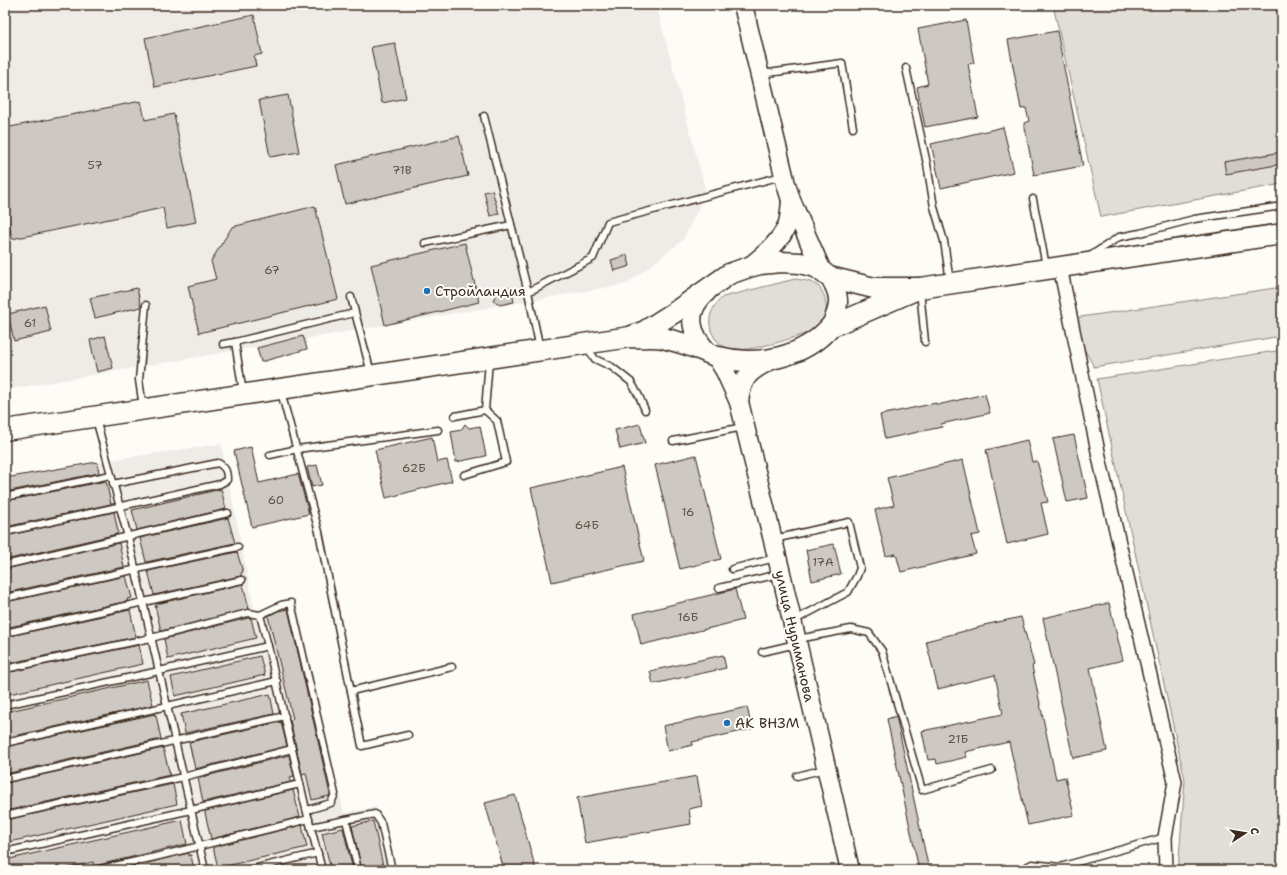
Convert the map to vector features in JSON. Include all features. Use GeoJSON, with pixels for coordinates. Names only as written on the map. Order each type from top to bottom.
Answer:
{"type":"FeatureCollection","features":[{"type":"Feature","properties":{"kind":"main road"},"geometry":{"type":"LineString","coordinates":[[739,402],[741,388],[745,379],[752,371],[777,358],[795,351],[823,335],[830,326],[836,314],[838,299],[836,287],[826,274],[791,200],[783,175],[743,5]]}},
{"type":"Feature","properties":{"kind":"main road"},"geometry":{"type":"LineString","coordinates":[[749,267],[766,254],[781,236],[788,222],[791,200]]}},
{"type":"Feature","properties":{"kind":"main road"},"geometry":{"type":"LineString","coordinates":[[630,337],[645,331],[712,287],[729,274],[749,267],[772,263],[800,263],[816,267],[826,274],[874,288],[920,288],[1282,234]]}},
{"type":"Feature","properties":{"kind":"main road"},"geometry":{"type":"LineString","coordinates":[[712,287],[699,300],[694,308],[692,320],[696,337],[712,355],[728,377],[739,402]]}},
{"type":"Feature","properties":{"kind":"main road"},"geometry":{"type":"LineString","coordinates":[[830,326],[920,288]]}},
{"type":"Feature","properties":{"kind":"main road"},"geometry":{"type":"LineString","coordinates":[[5,430],[630,337],[662,338],[690,346],[712,355],[747,361],[777,358]]}},
{"type":"Feature","properties":{"kind":"main road","name":"улица Нуриманова"},"geometry":{"type":"LineString","coordinates":[[739,402],[850,870]]}},
{"type":"Feature","properties":{"kind":"street"},"geometry":{"type":"LineString","coordinates":[[1062,267],[1101,466],[1175,782],[1165,837],[1166,870]]}},
{"type":"Feature","properties":{"kind":"lane"},"geometry":{"type":"LineString","coordinates":[[1280,5],[1282,14]]}},
{"type":"Feature","properties":{"kind":"lane"},"geometry":{"type":"LineString","coordinates":[[759,74],[842,62],[853,128]]}},
{"type":"Feature","properties":{"kind":"lane"},"geometry":{"type":"LineString","coordinates":[[906,68],[927,164],[934,208],[944,241],[951,283]]}},
{"type":"Feature","properties":{"kind":"lane"},"geometry":{"type":"LineString","coordinates":[[484,116],[528,292],[540,350]]}},
{"type":"Feature","properties":{"kind":"lane"},"geometry":{"type":"LineString","coordinates":[[528,292],[594,258],[608,222],[783,175]]}},
{"type":"Feature","properties":{"kind":"lane"},"geometry":{"type":"LineString","coordinates":[[1033,199],[1062,267],[1119,238],[1140,234],[1194,219],[1282,206]]}},
{"type":"Feature","properties":{"kind":"lane"},"geometry":{"type":"LineString","coordinates":[[425,243],[511,225]]}},
{"type":"Feature","properties":{"kind":"lane"},"geometry":{"type":"LineString","coordinates":[[920,288],[926,342]]}},
{"type":"Feature","properties":{"kind":"lane"},"geometry":{"type":"LineString","coordinates":[[351,297],[371,375]]}},
{"type":"Feature","properties":{"kind":"lane"},"geometry":{"type":"LineString","coordinates":[[143,409],[139,380],[146,305]]}},
{"type":"Feature","properties":{"kind":"lane"},"geometry":{"type":"LineString","coordinates":[[223,344],[354,313]]}},
{"type":"Feature","properties":{"kind":"lane"},"geometry":{"type":"LineString","coordinates":[[235,342],[243,394]]}},
{"type":"Feature","properties":{"kind":"lane"},"geometry":{"type":"LineString","coordinates":[[584,344],[594,359],[622,373],[631,382],[645,410]]}},
{"type":"Feature","properties":{"kind":"lane"},"geometry":{"type":"LineString","coordinates":[[485,410],[489,358]]}},
{"type":"Feature","properties":{"kind":"lane"},"geometry":{"type":"LineString","coordinates":[[280,389],[319,532],[362,746],[408,735]]}},
{"type":"Feature","properties":{"kind":"lane"},"geometry":{"type":"LineString","coordinates":[[455,416],[485,410]]}},
{"type":"Feature","properties":{"kind":"lane"},"geometry":{"type":"LineString","coordinates":[[464,475],[506,462],[497,421],[485,410]]}},
{"type":"Feature","properties":{"kind":"lane"},"geometry":{"type":"LineString","coordinates":[[95,416],[128,538],[205,870]]}},
{"type":"Feature","properties":{"kind":"lane"},"geometry":{"type":"LineString","coordinates":[[673,442],[744,426]]}},
{"type":"Feature","properties":{"kind":"lane"},"geometry":{"type":"LineString","coordinates":[[270,455],[297,449],[438,430]]}},
{"type":"Feature","properties":{"kind":"lane"},"geometry":{"type":"LineString","coordinates":[[5,532],[220,484],[227,480],[227,472],[224,466],[218,463],[114,484]]}},
{"type":"Feature","properties":{"kind":"lane"},"geometry":{"type":"LineString","coordinates":[[5,497],[111,475]]}},
{"type":"Feature","properties":{"kind":"lane"},"geometry":{"type":"LineString","coordinates":[[5,565],[128,538],[228,513]]}},
{"type":"Feature","properties":{"kind":"lane"},"geometry":{"type":"LineString","coordinates":[[772,539],[849,522],[860,568],[848,592],[792,622]]}},
{"type":"Feature","properties":{"kind":"lane"},"geometry":{"type":"LineString","coordinates":[[5,598],[238,547]]}},
{"type":"Feature","properties":{"kind":"lane"},"geometry":{"type":"LineString","coordinates":[[732,569],[779,566]]}},
{"type":"Feature","properties":{"kind":"lane"},"geometry":{"type":"LineString","coordinates":[[719,588],[779,566]]}},
{"type":"Feature","properties":{"kind":"lane"},"geometry":{"type":"LineString","coordinates":[[5,633],[242,580]]}},
{"type":"Feature","properties":{"kind":"lane"},"geometry":{"type":"LineString","coordinates":[[5,670],[151,638],[248,613],[260,615],[281,605],[291,603],[335,794],[331,803],[307,810]]}},
{"type":"Feature","properties":{"kind":"lane"},"geometry":{"type":"LineString","coordinates":[[260,615],[322,870]]}},
{"type":"Feature","properties":{"kind":"lane"},"geometry":{"type":"LineString","coordinates":[[762,652],[796,641],[851,629],[869,633],[882,651],[922,790],[992,770]]}},
{"type":"Feature","properties":{"kind":"lane"},"geometry":{"type":"LineString","coordinates":[[5,705],[159,672],[268,646]]}},
{"type":"Feature","properties":{"kind":"lane"},"geometry":{"type":"LineString","coordinates":[[351,691],[452,667]]}},
{"type":"Feature","properties":{"kind":"lane"},"geometry":{"type":"LineString","coordinates":[[5,743],[277,682]]}},
{"type":"Feature","properties":{"kind":"lane"},"geometry":{"type":"LineString","coordinates":[[5,778],[285,716]]}},
{"type":"Feature","properties":{"kind":"lane"},"geometry":{"type":"LineString","coordinates":[[5,816],[183,777],[292,750]]}},
{"type":"Feature","properties":{"kind":"lane"},"geometry":{"type":"LineString","coordinates":[[797,776],[826,769]]}},
{"type":"Feature","properties":{"kind":"lane"},"geometry":{"type":"LineString","coordinates":[[5,852],[300,784]]}},
{"type":"Feature","properties":{"kind":"lane"},"geometry":{"type":"LineString","coordinates":[[311,827],[375,814],[381,822],[392,870]]}},
{"type":"Feature","properties":{"kind":"lane"},"geometry":{"type":"LineString","coordinates":[[96,870],[309,819]]}},
{"type":"Feature","properties":{"kind":"lane"},"geometry":{"type":"LineString","coordinates":[[346,820],[358,870]]}},
{"type":"Feature","properties":{"kind":"lane"},"geometry":{"type":"LineString","coordinates":[[1021,870],[1032,864],[1060,867],[1165,837]]}},
{"type":"Feature","properties":{"kind":"lane"},"geometry":{"type":"LineString","coordinates":[[248,870],[318,853]]}},
{"type":"Feature","properties":{"kind":"shaded area"},"geometry":{"type":"Polygon","coordinates":[[[5,5],[656,5],[706,192],[683,240],[627,284],[5,390],[5,5]]]}},
{"type":"Feature","properties":{"kind":"shaded area"},"geometry":{"type":"Polygon","coordinates":[[[1053,5],[1282,5],[1282,184],[1101,217],[1053,5]]]}},
{"type":"Feature","properties":{"kind":"shaded area"},"geometry":{"type":"Polygon","coordinates":[[[795,279],[813,283],[818,286],[824,295],[826,311],[823,322],[820,326],[814,330],[792,338],[749,349],[732,350],[716,340],[711,330],[710,316],[716,304],[723,297],[795,279]]]}},
{"type":"Feature","properties":{"kind":"shaded area"},"geometry":{"type":"Polygon","coordinates":[[[1282,287],[1282,336],[1094,367],[1083,347],[1074,318],[1282,287]]]}},
{"type":"Feature","properties":{"kind":"shaded area"},"geometry":{"type":"Polygon","coordinates":[[[1282,350],[1282,870],[1178,870],[1185,780],[1097,379],[1282,350]]]}},
{"type":"Feature","properties":{"kind":"shaded area"},"geometry":{"type":"Polygon","coordinates":[[[221,444],[256,618],[298,608],[344,813],[375,807],[391,870],[5,870],[5,480],[123,458],[221,444]]]}},
{"type":"Feature","properties":{"kind":"building"},"geometry":{"type":"Polygon","coordinates":[[[254,15],[262,54],[254,56],[256,66],[155,87],[145,38],[254,15]]]}},
{"type":"Feature","properties":{"kind":"building"},"geometry":{"type":"Polygon","coordinates":[[[966,20],[974,63],[968,64],[978,117],[925,127],[917,87],[928,84],[918,29],[966,20]]]}},
{"type":"Feature","properties":{"kind":"building"},"geometry":{"type":"Polygon","coordinates":[[[1057,31],[1083,166],[1034,175],[1024,123],[1029,121],[1026,108],[1021,109],[1008,40],[1057,31]]]}},
{"type":"Feature","properties":{"kind":"building"},"geometry":{"type":"Polygon","coordinates":[[[395,43],[406,98],[382,103],[371,47],[395,43]]]}},
{"type":"Feature","properties":{"kind":"building"},"geometry":{"type":"Polygon","coordinates":[[[288,95],[299,152],[270,157],[259,100],[288,95]]]}},
{"type":"Feature","properties":{"kind":"building"},"geometry":{"type":"Polygon","coordinates":[[[141,101],[145,120],[174,114],[196,222],[167,228],[163,208],[12,239],[5,204],[5,128],[141,101]]]}},
{"type":"Feature","properties":{"kind":"building"},"geometry":{"type":"Polygon","coordinates":[[[1003,127],[1014,172],[941,188],[931,144],[1003,127]]]}},
{"type":"Feature","properties":{"kind":"building"},"geometry":{"type":"Polygon","coordinates":[[[459,136],[468,176],[345,204],[336,165],[459,136]]]}},
{"type":"Feature","properties":{"kind":"building"},"geometry":{"type":"Polygon","coordinates":[[[1282,152],[1282,164],[1226,174],[1224,162],[1282,152]]]}},
{"type":"Feature","properties":{"kind":"building"},"geometry":{"type":"Polygon","coordinates":[[[492,190],[499,214],[490,216],[484,192],[492,190]]]}},
{"type":"Feature","properties":{"kind":"building"},"geometry":{"type":"Polygon","coordinates":[[[315,206],[338,299],[199,333],[188,286],[216,279],[211,261],[232,227],[315,206]]]}},
{"type":"Feature","properties":{"kind":"building"},"geometry":{"type":"Polygon","coordinates":[[[465,243],[479,302],[385,325],[371,265],[465,243]]]}},
{"type":"Feature","properties":{"kind":"building"},"geometry":{"type":"Polygon","coordinates":[[[627,255],[630,266],[614,271],[611,260],[627,255]]]}},
{"type":"Feature","properties":{"kind":"building"},"geometry":{"type":"Polygon","coordinates":[[[511,287],[514,302],[500,305],[493,300],[496,295],[495,291],[511,287]]]}},
{"type":"Feature","properties":{"kind":"building"},"geometry":{"type":"Polygon","coordinates":[[[137,288],[141,307],[95,318],[90,298],[137,288]]]}},
{"type":"Feature","properties":{"kind":"building"},"geometry":{"type":"Polygon","coordinates":[[[45,305],[51,332],[14,341],[8,314],[45,305]]]}},
{"type":"Feature","properties":{"kind":"building"},"geometry":{"type":"Polygon","coordinates":[[[105,336],[113,368],[97,372],[90,340],[105,336]]]}},
{"type":"Feature","properties":{"kind":"building"},"geometry":{"type":"Polygon","coordinates":[[[303,336],[307,349],[261,362],[257,348],[303,336]]]}},
{"type":"Feature","properties":{"kind":"building"},"geometry":{"type":"Polygon","coordinates":[[[985,394],[990,413],[941,424],[942,427],[885,439],[880,415],[936,403],[937,405],[985,394]]]}},
{"type":"Feature","properties":{"kind":"building"},"geometry":{"type":"Polygon","coordinates":[[[465,424],[469,428],[480,426],[486,456],[456,462],[451,432],[461,430],[465,424]]]}},
{"type":"Feature","properties":{"kind":"building"},"geometry":{"type":"Polygon","coordinates":[[[640,424],[645,443],[620,449],[615,430],[640,424]]]}},
{"type":"Feature","properties":{"kind":"building"},"geometry":{"type":"Polygon","coordinates":[[[1074,435],[1088,498],[1067,502],[1053,439],[1074,435]]]}},
{"type":"Feature","properties":{"kind":"building"},"geometry":{"type":"Polygon","coordinates":[[[432,437],[437,462],[447,460],[452,481],[386,498],[375,450],[432,437]]]}},
{"type":"Feature","properties":{"kind":"building"},"geometry":{"type":"Polygon","coordinates":[[[1027,440],[1032,462],[1037,461],[1048,502],[1041,503],[1048,534],[1007,544],[986,450],[1027,440]]]}},
{"type":"Feature","properties":{"kind":"building"},"geometry":{"type":"Polygon","coordinates":[[[251,447],[259,483],[298,474],[309,514],[252,527],[234,451],[251,447]]]}},
{"type":"Feature","properties":{"kind":"building"},"geometry":{"type":"Polygon","coordinates":[[[696,455],[721,559],[680,569],[655,465],[696,455]]]}},
{"type":"Feature","properties":{"kind":"building"},"geometry":{"type":"Polygon","coordinates":[[[963,460],[980,534],[971,536],[976,554],[901,572],[896,554],[886,556],[875,510],[894,505],[887,478],[963,460]]]}},
{"type":"Feature","properties":{"kind":"building"},"geometry":{"type":"Polygon","coordinates":[[[97,462],[99,473],[5,492],[5,478],[97,462]]]}},
{"type":"Feature","properties":{"kind":"building"},"geometry":{"type":"Polygon","coordinates":[[[317,465],[322,485],[312,487],[307,467],[317,465]]]}},
{"type":"Feature","properties":{"kind":"building"},"geometry":{"type":"Polygon","coordinates":[[[622,467],[644,561],[552,582],[531,488],[622,467]]]}},
{"type":"Feature","properties":{"kind":"building"},"geometry":{"type":"Polygon","coordinates":[[[106,481],[111,504],[5,527],[5,501],[106,481]]]}},
{"type":"Feature","properties":{"kind":"building"},"geometry":{"type":"Polygon","coordinates":[[[221,489],[226,509],[137,530],[132,510],[221,489]]]}},
{"type":"Feature","properties":{"kind":"building"},"geometry":{"type":"Polygon","coordinates":[[[114,512],[118,532],[117,534],[5,560],[5,536],[114,512]]]}},
{"type":"Feature","properties":{"kind":"building"},"geometry":{"type":"Polygon","coordinates":[[[228,518],[235,543],[146,562],[140,538],[228,518]]]}},
{"type":"Feature","properties":{"kind":"building"},"geometry":{"type":"Polygon","coordinates":[[[119,543],[124,567],[5,593],[5,569],[119,543]]]}},
{"type":"Feature","properties":{"kind":"building"},"geometry":{"type":"Polygon","coordinates":[[[834,544],[841,574],[812,581],[806,550],[834,544]]]}},
{"type":"Feature","properties":{"kind":"building"},"geometry":{"type":"Polygon","coordinates":[[[237,552],[243,572],[241,573],[241,576],[154,595],[148,571],[237,552]]]}},
{"type":"Feature","properties":{"kind":"building"},"geometry":{"type":"Polygon","coordinates":[[[126,576],[132,598],[127,599],[128,601],[5,628],[5,602],[126,576]]]}},
{"type":"Feature","properties":{"kind":"building"},"geometry":{"type":"Polygon","coordinates":[[[243,584],[249,609],[161,631],[155,606],[157,606],[156,604],[243,584]]]}},
{"type":"Feature","properties":{"kind":"building"},"geometry":{"type":"Polygon","coordinates":[[[735,589],[743,620],[641,645],[634,614],[735,589]]]}},
{"type":"Feature","properties":{"kind":"building"},"geometry":{"type":"Polygon","coordinates":[[[1109,603],[1123,660],[1090,668],[1107,751],[1073,758],[1043,618],[1109,603]]]}},
{"type":"Feature","properties":{"kind":"building"},"geometry":{"type":"Polygon","coordinates":[[[288,609],[330,794],[329,796],[312,800],[306,773],[302,774],[290,720],[293,719],[268,616],[278,611],[288,609]]]}},
{"type":"Feature","properties":{"kind":"building"},"geometry":{"type":"Polygon","coordinates":[[[130,610],[136,637],[5,664],[5,637],[130,610]]]}},
{"type":"Feature","properties":{"kind":"building"},"geometry":{"type":"Polygon","coordinates":[[[1021,617],[1034,665],[1032,666],[1056,779],[1065,777],[1074,815],[1028,825],[1009,742],[965,752],[967,757],[937,764],[936,759],[928,760],[922,731],[1003,714],[995,675],[938,689],[926,641],[984,625],[1021,617]]]}},
{"type":"Feature","properties":{"kind":"building"},"geometry":{"type":"Polygon","coordinates":[[[251,618],[256,638],[168,659],[164,639],[251,618]]]}},
{"type":"Feature","properties":{"kind":"building"},"geometry":{"type":"Polygon","coordinates":[[[139,645],[143,664],[5,695],[5,673],[139,645]]]}},
{"type":"Feature","properties":{"kind":"building"},"geometry":{"type":"Polygon","coordinates":[[[723,655],[726,668],[653,684],[650,671],[723,655]]]}},
{"type":"Feature","properties":{"kind":"building"},"geometry":{"type":"Polygon","coordinates":[[[260,656],[265,675],[175,696],[171,677],[260,656]]]}},
{"type":"Feature","properties":{"kind":"building"},"geometry":{"type":"Polygon","coordinates":[[[147,680],[153,705],[5,738],[5,712],[147,680]]]}},
{"type":"Feature","properties":{"kind":"building"},"geometry":{"type":"Polygon","coordinates":[[[270,694],[274,714],[185,733],[181,714],[270,694]]]}},
{"type":"Feature","properties":{"kind":"building"},"geometry":{"type":"Polygon","coordinates":[[[747,707],[752,729],[692,742],[693,745],[668,751],[663,726],[747,707]]]}},
{"type":"Feature","properties":{"kind":"building"},"geometry":{"type":"Polygon","coordinates":[[[155,714],[161,739],[5,774],[5,747],[155,714]]]}},
{"type":"Feature","properties":{"kind":"building"},"geometry":{"type":"Polygon","coordinates":[[[896,716],[929,870],[919,870],[887,719],[896,716]]]}},
{"type":"Feature","properties":{"kind":"building"},"geometry":{"type":"Polygon","coordinates":[[[281,722],[287,746],[195,769],[189,742],[281,722]]]}},
{"type":"Feature","properties":{"kind":"building"},"geometry":{"type":"Polygon","coordinates":[[[163,748],[170,775],[5,811],[5,783],[163,748]]]}},
{"type":"Feature","properties":{"kind":"building"},"geometry":{"type":"Polygon","coordinates":[[[289,755],[294,776],[290,777],[291,782],[203,802],[198,778],[289,755]]]}},
{"type":"Feature","properties":{"kind":"building"},"geometry":{"type":"Polygon","coordinates":[[[697,776],[702,806],[689,809],[691,824],[585,843],[577,798],[697,776]]]}},
{"type":"Feature","properties":{"kind":"building"},"geometry":{"type":"Polygon","coordinates":[[[173,784],[177,804],[5,843],[5,820],[173,784]]]}},
{"type":"Feature","properties":{"kind":"building"},"geometry":{"type":"Polygon","coordinates":[[[293,790],[300,817],[211,839],[205,811],[293,790]]]}},
{"type":"Feature","properties":{"kind":"building"},"geometry":{"type":"Polygon","coordinates":[[[515,795],[536,870],[504,870],[485,803],[515,795]]]}},
{"type":"Feature","properties":{"kind":"building"},"geometry":{"type":"Polygon","coordinates":[[[182,820],[187,844],[94,866],[93,862],[58,870],[5,870],[5,860],[182,820]]]}},
{"type":"Feature","properties":{"kind":"building"},"geometry":{"type":"Polygon","coordinates":[[[373,821],[384,870],[362,870],[352,826],[373,821]]]}},
{"type":"Feature","properties":{"kind":"building"},"geometry":{"type":"Polygon","coordinates":[[[302,825],[307,847],[218,868],[213,847],[302,825]]]}},
{"type":"Feature","properties":{"kind":"building"},"geometry":{"type":"Polygon","coordinates":[[[343,828],[353,870],[331,870],[322,833],[343,828]]]}},
{"type":"Feature","properties":{"kind":"building"},"geometry":{"type":"Polygon","coordinates":[[[189,853],[189,856],[191,855],[194,870],[117,870],[189,853]]]}},
{"type":"Feature","properties":{"kind":"place","name":"Стройландия"},"geometry":{"type":"Point","coordinates":[427,291]}},
{"type":"Feature","properties":{"kind":"place","name":"АК ВНЗМ"},"geometry":{"type":"Point","coordinates":[727,723]}}]}
